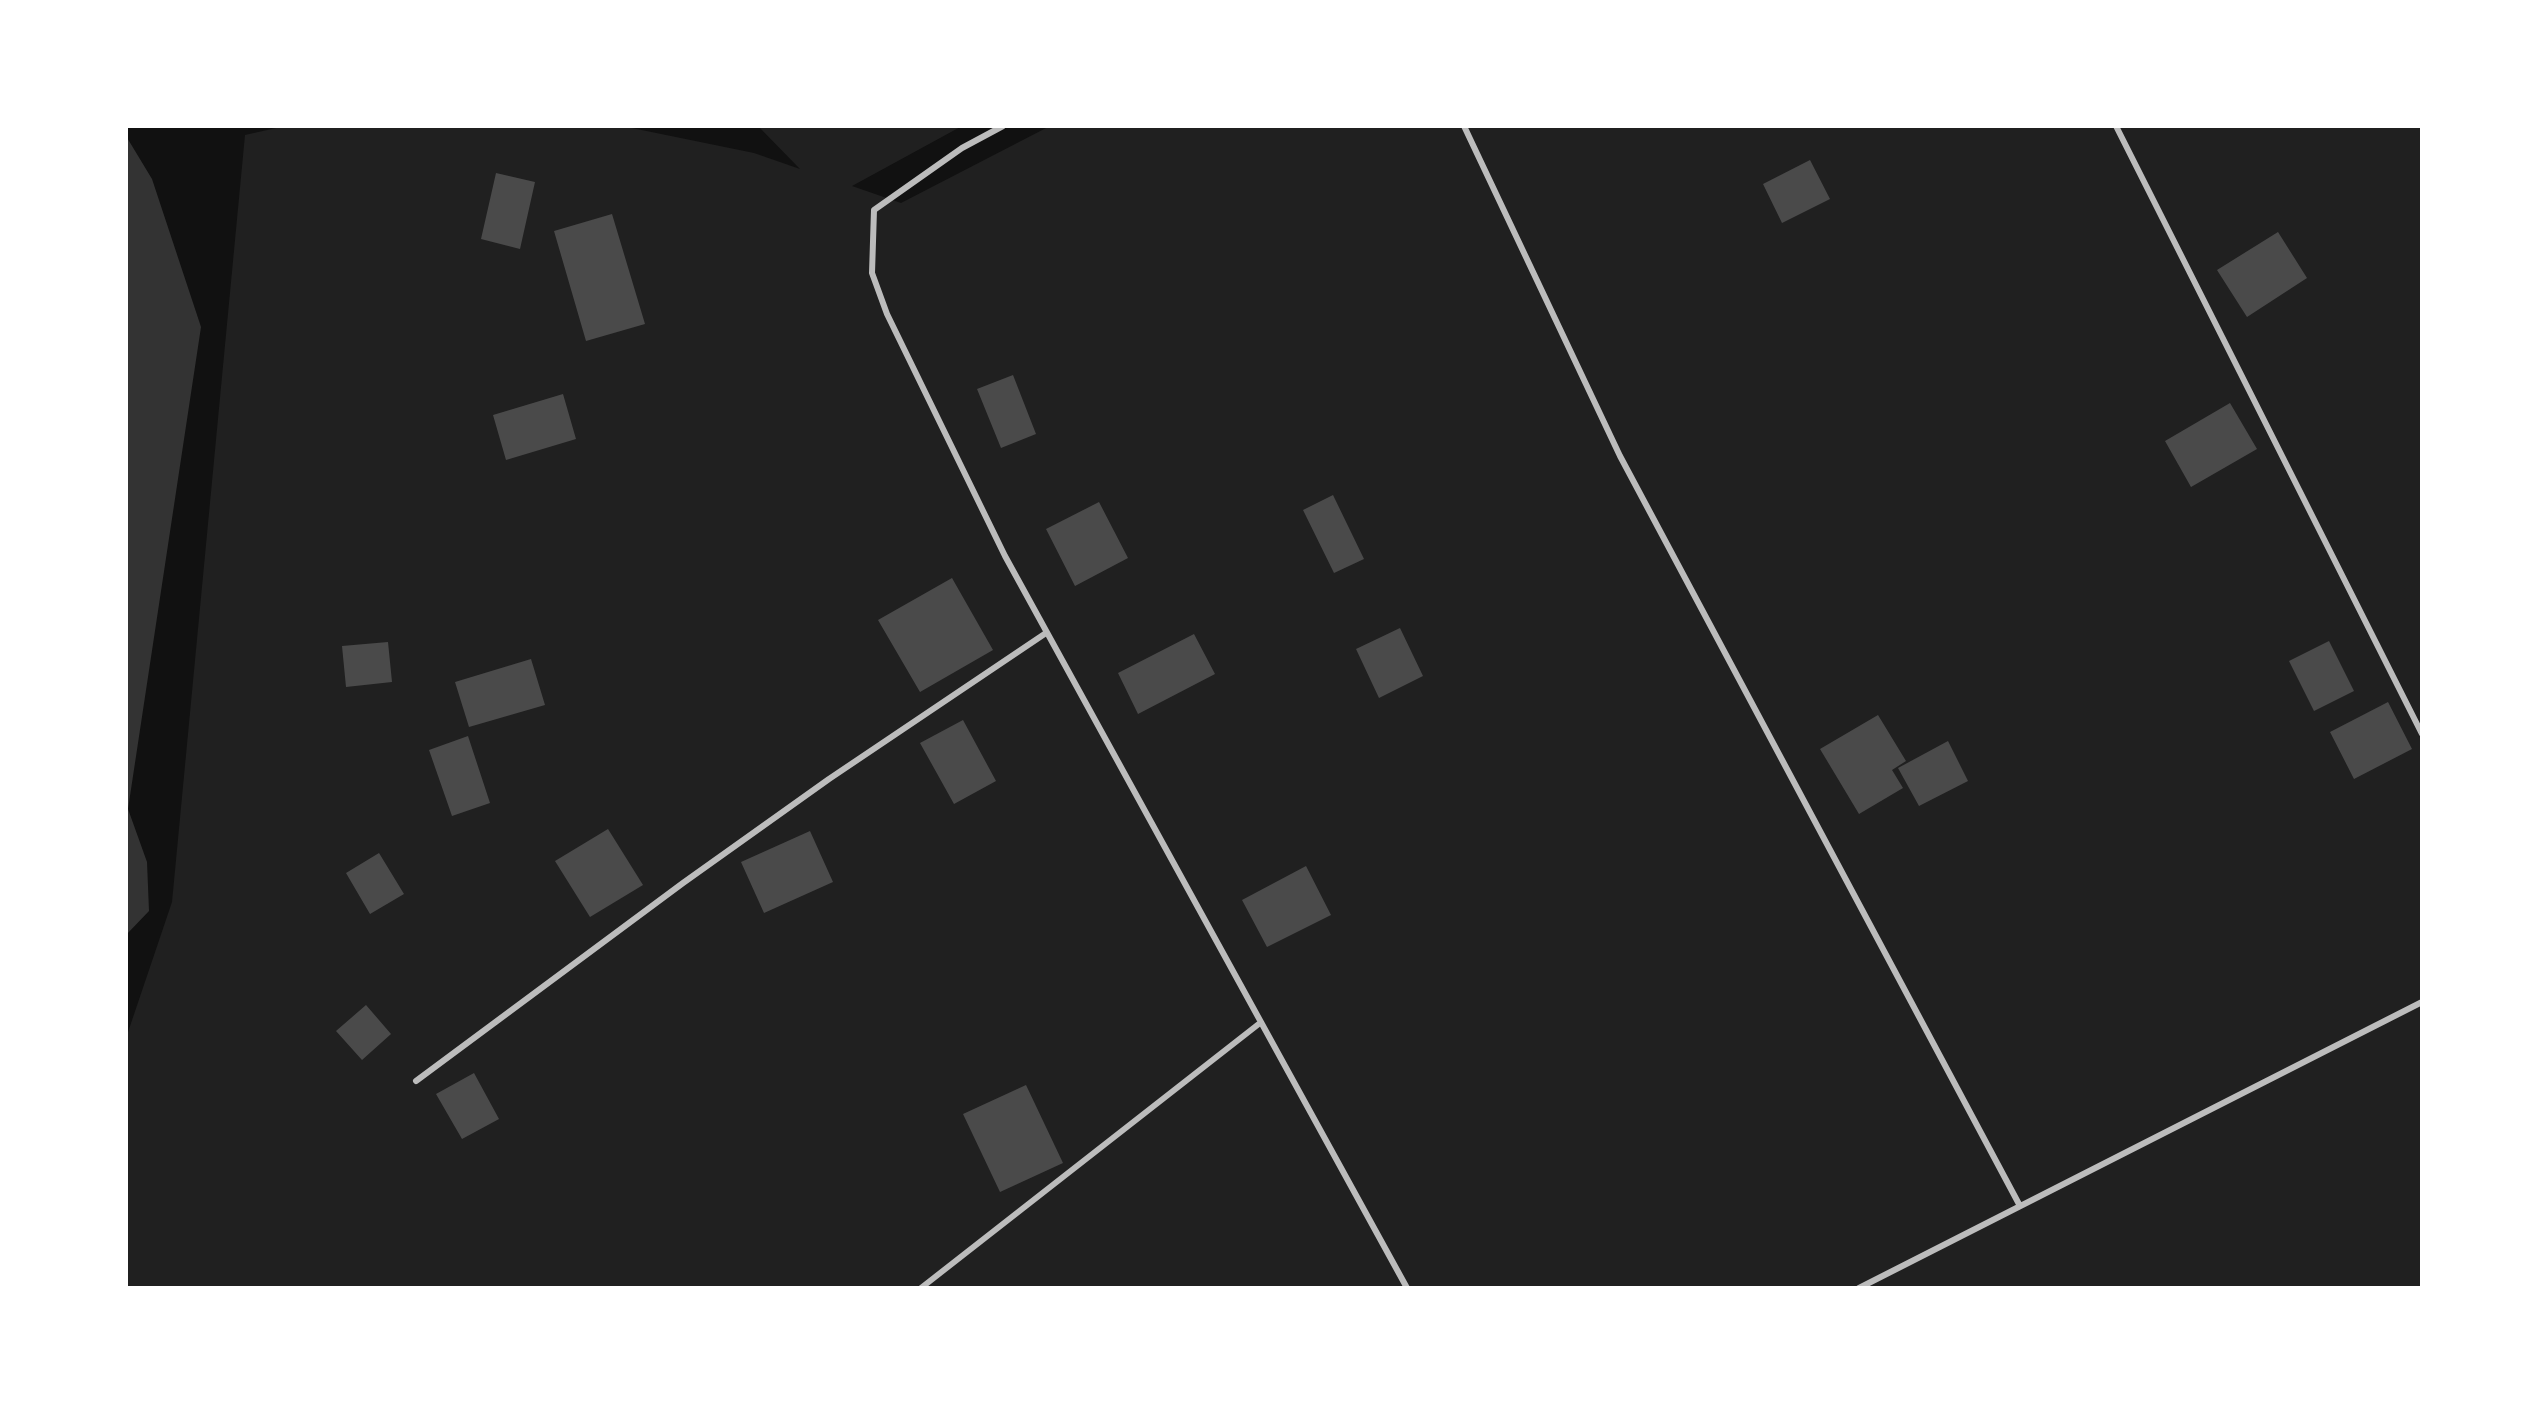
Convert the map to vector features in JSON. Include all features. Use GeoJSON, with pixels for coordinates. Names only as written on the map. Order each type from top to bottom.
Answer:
{"type":"FeatureCollection","features":[{"type":"Feature","properties":{"kind":"lane"},"geometry":{"type":"LineString","coordinates":[[1003,126],[962,148],[874,210],[872,273],[894,328],[1005,556],[1407,1288]]}},
{"type":"Feature","properties":{"kind":"lane"},"geometry":{"type":"LineString","coordinates":[[1464,126],[1620,456],[2020,1206]]}},
{"type":"Feature","properties":{"kind":"lane"},"geometry":{"type":"LineString","coordinates":[[2116,126],[2422,734]]}},
{"type":"Feature","properties":{"kind":"lane"},"geometry":{"type":"LineString","coordinates":[[416,1081],[719,857],[1046,633]]}},
{"type":"Feature","properties":{"kind":"lane"},"geometry":{"type":"LineString","coordinates":[[1859,1288],[2422,1002]]}},
{"type":"Feature","properties":{"kind":"lane"},"geometry":{"type":"LineString","coordinates":[[921,1288],[1260,1023]]}},
{"type":"Feature","properties":{"kind":"shaded area"},"geometry":{"type":"Polygon","coordinates":[[[285,126],[622,126],[754,153],[800,169],[758,126],[962,126],[852,186],[901,203],[1050,126],[2422,126],[2422,1288],[126,1288],[126,1038],[172,902],[245,135],[285,126]]]}},
{"type":"Feature","properties":{"kind":"shaded area"},"geometry":{"type":"Polygon","coordinates":[[[126,136],[152,179],[201,327],[128,809],[147,862],[149,911],[126,935],[126,136]]]}},
{"type":"Feature","properties":{"kind":"building"},"geometry":{"type":"Polygon","coordinates":[[[1810,160],[1830,199],[1782,223],[1763,184],[1810,160]]]}},
{"type":"Feature","properties":{"kind":"building"},"geometry":{"type":"Polygon","coordinates":[[[496,173],[535,182],[520,249],[481,239],[496,173]]]}},
{"type":"Feature","properties":{"kind":"building"},"geometry":{"type":"Polygon","coordinates":[[[612,214],[645,324],[586,341],[554,231],[612,214]]]}},
{"type":"Feature","properties":{"kind":"building"},"geometry":{"type":"Polygon","coordinates":[[[2278,232],[2307,278],[2247,317],[2217,270],[2278,232]]]}},
{"type":"Feature","properties":{"kind":"building"},"geometry":{"type":"Polygon","coordinates":[[[1013,375],[1036,434],[1001,448],[977,389],[1013,375]]]}},
{"type":"Feature","properties":{"kind":"building"},"geometry":{"type":"Polygon","coordinates":[[[563,394],[576,439],[506,460],[493,415],[563,394]]]}},
{"type":"Feature","properties":{"kind":"building"},"geometry":{"type":"Polygon","coordinates":[[[2230,403],[2257,449],[2191,487],[2165,441],[2230,403]]]}},
{"type":"Feature","properties":{"kind":"building"},"geometry":{"type":"Polygon","coordinates":[[[1333,495],[1364,559],[1334,573],[1303,510],[1333,495]]]}},
{"type":"Feature","properties":{"kind":"building"},"geometry":{"type":"Polygon","coordinates":[[[1099,502],[1128,558],[1075,586],[1046,529],[1099,502]]]}},
{"type":"Feature","properties":{"kind":"building"},"geometry":{"type":"Polygon","coordinates":[[[952,578],[993,650],[920,692],[878,620],[952,578]]]}},
{"type":"Feature","properties":{"kind":"building"},"geometry":{"type":"Polygon","coordinates":[[[1400,628],[1423,676],[1379,698],[1356,649],[1400,628]]]}},
{"type":"Feature","properties":{"kind":"building"},"geometry":{"type":"Polygon","coordinates":[[[1194,634],[1215,674],[1138,714],[1118,673],[1194,634]]]}},
{"type":"Feature","properties":{"kind":"building"},"geometry":{"type":"Polygon","coordinates":[[[2329,641],[2354,691],[2314,711],[2289,661],[2329,641]]]}},
{"type":"Feature","properties":{"kind":"building"},"geometry":{"type":"Polygon","coordinates":[[[388,642],[392,682],[346,687],[342,646],[388,642]]]}},
{"type":"Feature","properties":{"kind":"building"},"geometry":{"type":"Polygon","coordinates":[[[531,659],[545,705],[469,727],[455,682],[531,659]]]}},
{"type":"Feature","properties":{"kind":"building"},"geometry":{"type":"Polygon","coordinates":[[[2388,702],[2412,749],[2354,779],[2330,732],[2388,702]]]}},
{"type":"Feature","properties":{"kind":"building"},"geometry":{"type":"Polygon","coordinates":[[[1878,715],[1906,761],[1892,770],[1903,788],[1859,814],[1820,749],[1878,715]]]}},
{"type":"Feature","properties":{"kind":"building"},"geometry":{"type":"Polygon","coordinates":[[[963,720],[996,781],[954,804],[920,743],[963,720]]]}},
{"type":"Feature","properties":{"kind":"building"},"geometry":{"type":"Polygon","coordinates":[[[468,736],[490,803],[452,816],[429,750],[468,736]]]}},
{"type":"Feature","properties":{"kind":"building"},"geometry":{"type":"Polygon","coordinates":[[[1948,741],[1968,781],[1919,806],[1898,768],[1948,741]]]}},
{"type":"Feature","properties":{"kind":"building"},"geometry":{"type":"Polygon","coordinates":[[[608,829],[643,885],[590,917],[555,861],[608,829]]]}},
{"type":"Feature","properties":{"kind":"building"},"geometry":{"type":"Polygon","coordinates":[[[810,831],[833,882],[764,913],[741,862],[810,831]]]}},
{"type":"Feature","properties":{"kind":"building"},"geometry":{"type":"Polygon","coordinates":[[[379,853],[404,894],[370,914],[346,873],[379,853]]]}},
{"type":"Feature","properties":{"kind":"building"},"geometry":{"type":"Polygon","coordinates":[[[1306,866],[1331,915],[1267,947],[1242,900],[1306,866]]]}},
{"type":"Feature","properties":{"kind":"building"},"geometry":{"type":"Polygon","coordinates":[[[366,1005],[391,1034],[362,1060],[336,1031],[366,1005]]]}},
{"type":"Feature","properties":{"kind":"building"},"geometry":{"type":"Polygon","coordinates":[[[474,1073],[499,1119],[462,1139],[436,1094],[474,1073]]]}},
{"type":"Feature","properties":{"kind":"building"},"geometry":{"type":"Polygon","coordinates":[[[1026,1085],[1063,1163],[1000,1192],[963,1114],[1026,1085]]]}}]}
